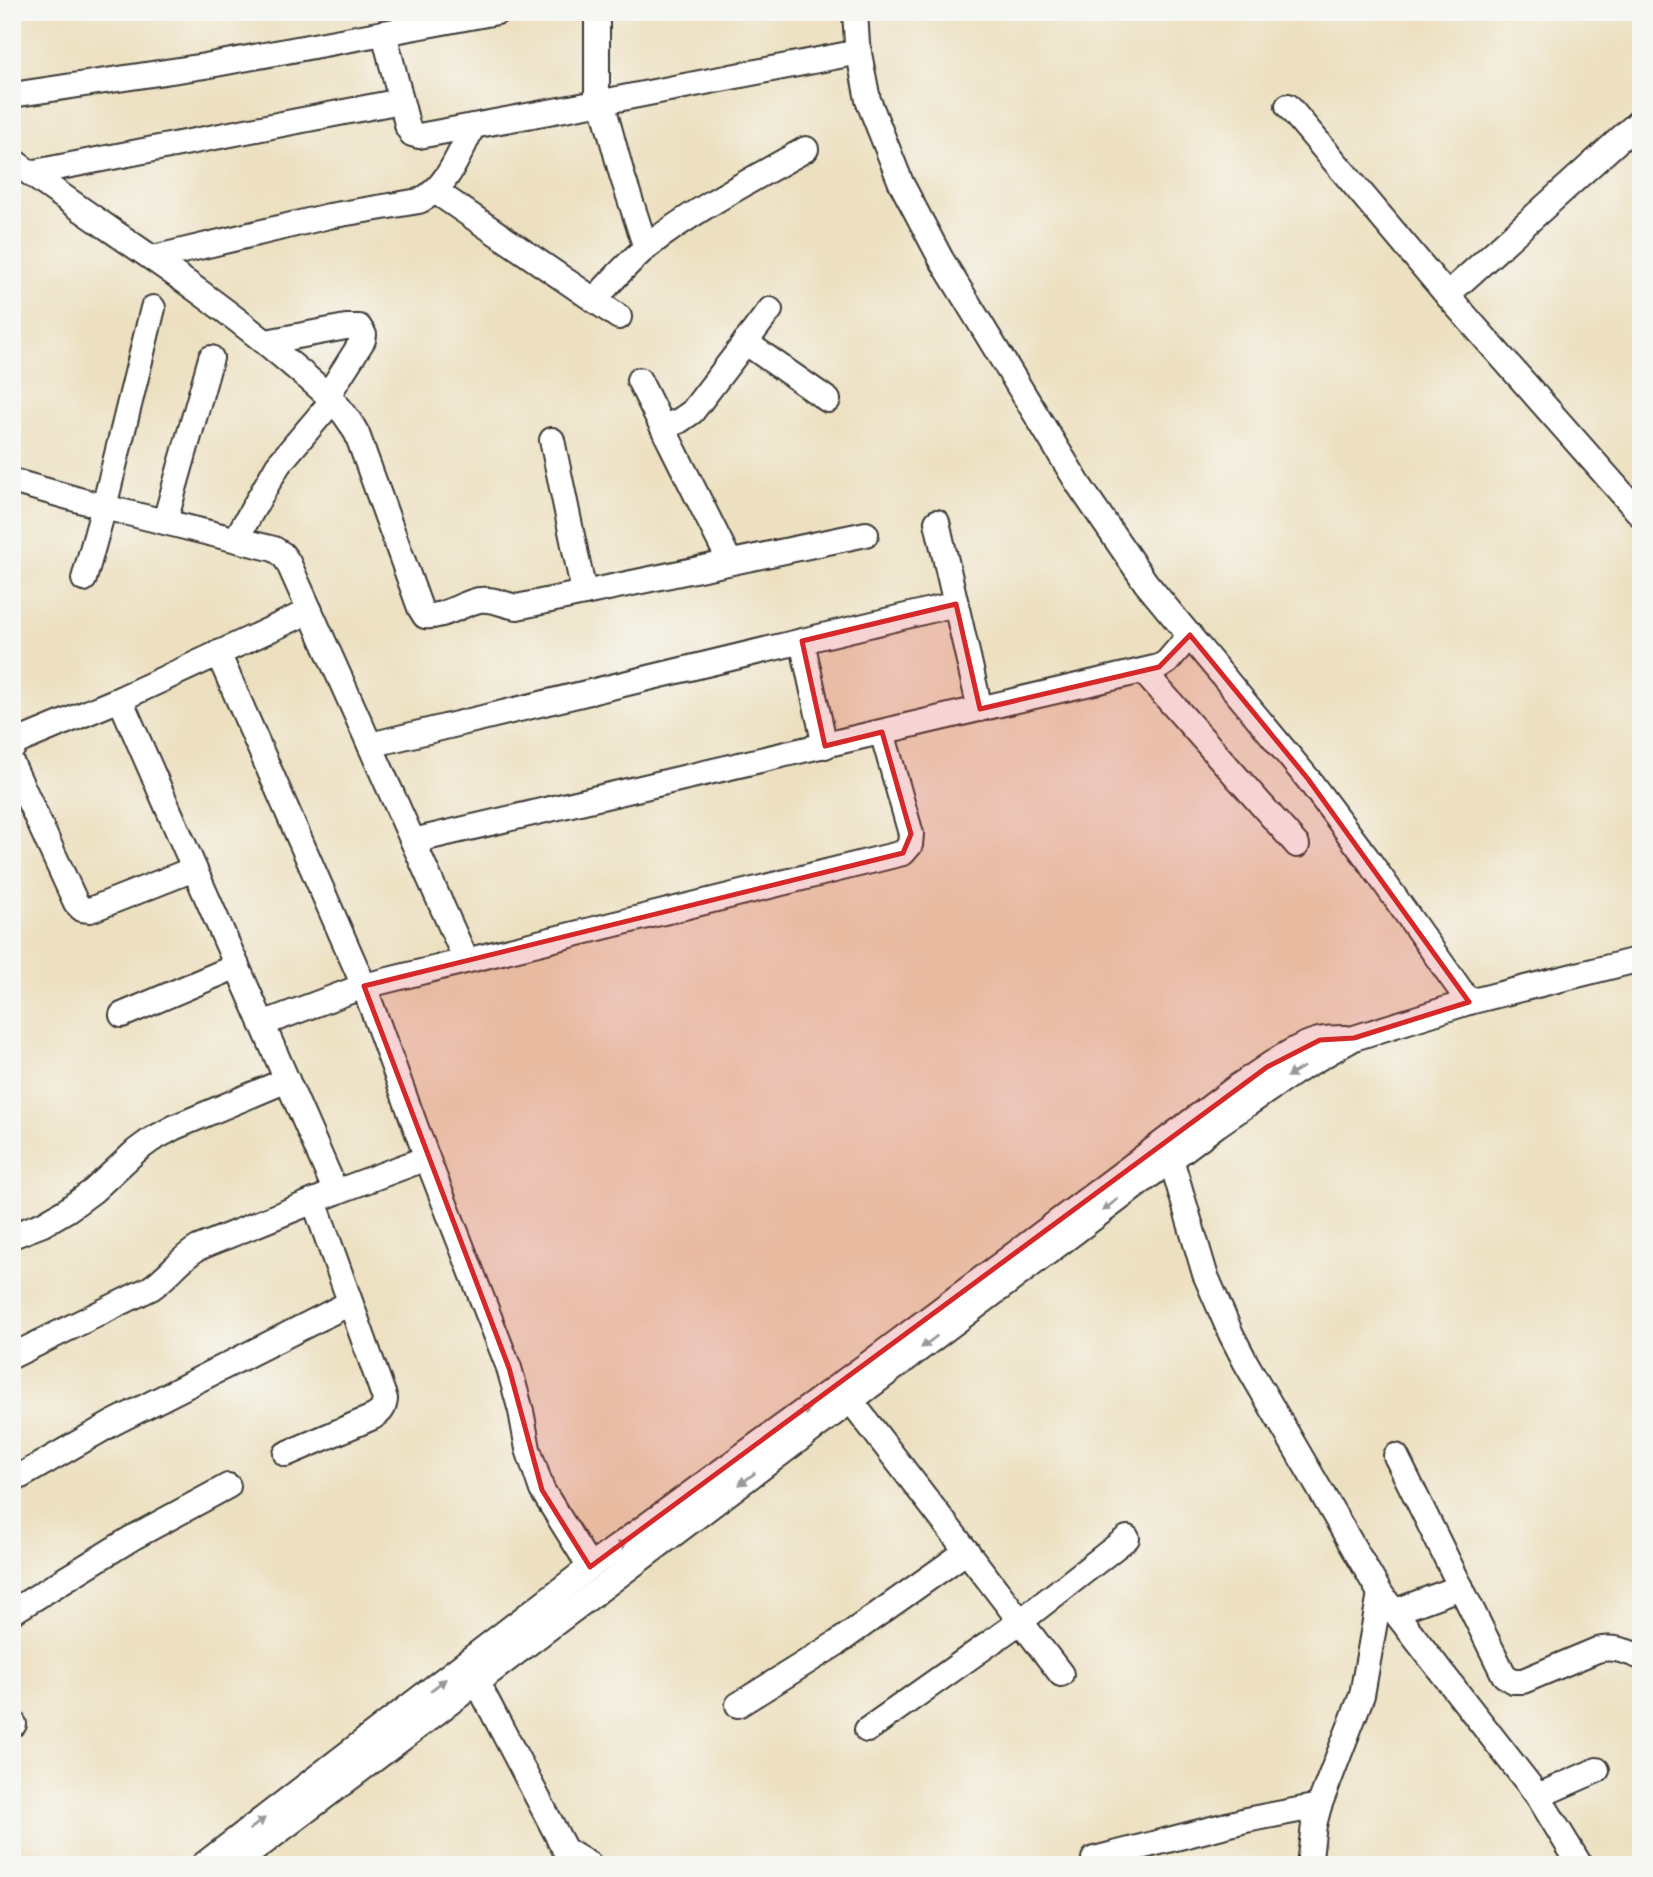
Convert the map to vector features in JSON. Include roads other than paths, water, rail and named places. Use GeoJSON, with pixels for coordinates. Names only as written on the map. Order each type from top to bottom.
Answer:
{"type":"FeatureCollection","features":[{"type":"Feature","properties":{"kind":"street"},"geometry":{"type":"LineString","coordinates":[[12,94],[205,66],[498,12]]}},
{"type":"Feature","properties":{"kind":"street"},"geometry":{"type":"LineString","coordinates":[[597,12],[599,103],[646,248]]}},
{"type":"Feature","properties":{"kind":"street"},"geometry":{"type":"LineString","coordinates":[[855,12],[868,100],[901,183],[942,260],[1079,485],[1146,583],[1308,779],[1469,1002]]}},
{"type":"Feature","properties":{"kind":"street"},"geometry":{"type":"LineString","coordinates":[[384,33],[408,128],[412,134],[419,136],[859,52]]}},
{"type":"Feature","properties":{"kind":"street"},"geometry":{"type":"LineString","coordinates":[[21,166],[401,101]]}},
{"type":"Feature","properties":{"kind":"street"},"geometry":{"type":"LineString","coordinates":[[1288,106],[1447,295],[1641,515]]}},
{"type":"Feature","properties":{"kind":"street"},"geometry":{"type":"LineString","coordinates":[[1447,295],[1641,120]]}},
{"type":"Feature","properties":{"kind":"street"},"geometry":{"type":"LineString","coordinates":[[153,258],[328,216],[419,201],[435,191],[473,126]]}},
{"type":"Feature","properties":{"kind":"street"},"geometry":{"type":"LineString","coordinates":[[594,300],[646,248],[690,217],[806,149]]}},
{"type":"Feature","properties":{"kind":"street"},"geometry":{"type":"LineString","coordinates":[[21,166],[216,302],[345,412],[358,434],[425,616],[433,617],[488,599],[517,607],[866,534]]}},
{"type":"Feature","properties":{"kind":"street"},"geometry":{"type":"LineString","coordinates":[[435,191],[619,317]]}},
{"type":"Feature","properties":{"kind":"street"},"geometry":{"type":"LineString","coordinates":[[84,579],[153,308]]}},
{"type":"Feature","properties":{"kind":"street"},"geometry":{"type":"LineString","coordinates":[[663,427],[692,412],[770,310]]}},
{"type":"Feature","properties":{"kind":"street"},"geometry":{"type":"LineString","coordinates":[[236,540],[278,465],[330,398],[364,335],[359,327],[346,327],[266,342]]}},
{"type":"Feature","properties":{"kind":"street"},"geometry":{"type":"LineString","coordinates":[[745,342],[828,400]]}},
{"type":"Feature","properties":{"kind":"street"},"geometry":{"type":"LineString","coordinates":[[166,521],[211,358]]}},
{"type":"Feature","properties":{"kind":"street"},"geometry":{"type":"LineString","coordinates":[[639,380],[730,562]]}},
{"type":"Feature","properties":{"kind":"street"},"geometry":{"type":"LineString","coordinates":[[552,440],[584,593]]}},
{"type":"Feature","properties":{"kind":"street"},"geometry":{"type":"LineString","coordinates":[[12,481],[274,549],[282,554],[288,562],[466,960]]}},
{"type":"Feature","properties":{"kind":"street"},"geometry":{"type":"LineString","coordinates":[[937,522],[980,709]]}},
{"type":"Feature","properties":{"kind":"street"},"geometry":{"type":"LineString","coordinates":[[369,745],[956,604]]}},
{"type":"Feature","properties":{"kind":"street"},"geometry":{"type":"LineString","coordinates":[[12,749],[24,739],[120,699],[310,611]]}},
{"type":"Feature","properties":{"kind":"street"},"geometry":{"type":"LineString","coordinates":[[413,841],[1159,667],[1167,662],[1190,635]]}},
{"type":"Feature","properties":{"kind":"street"},"geometry":{"type":"LineString","coordinates":[[802,641],[825,746]]}},
{"type":"Feature","properties":{"kind":"street"},"geometry":{"type":"LineString","coordinates":[[218,653],[364,986],[427,1158],[509,1368],[521,1411],[527,1449],[542,1490],[590,1567]]}},
{"type":"Feature","properties":{"kind":"street"},"geometry":{"type":"LineString","coordinates":[[1143,671],[1297,845]]}},
{"type":"Feature","properties":{"kind":"street"},"geometry":{"type":"LineString","coordinates":[[120,699],[287,1080],[325,1197],[350,1303],[385,1399],[381,1413],[286,1454]]}},
{"type":"Feature","properties":{"kind":"street"},"geometry":{"type":"LineString","coordinates":[[262,1024],[364,986],[903,853],[910,845],[911,834],[882,732]]}},
{"type":"Feature","properties":{"kind":"street"},"geometry":{"type":"LineString","coordinates":[[12,764],[76,903],[82,909],[90,910],[194,869]]}},
{"type":"Feature","properties":{"kind":"street"},"geometry":{"type":"LineString","coordinates":[[234,1865],[1266,1090],[1354,1038],[1469,1002],[1641,958]]}},
{"type":"Feature","properties":{"kind":"street"},"geometry":{"type":"LineString","coordinates":[[122,1015],[237,966]]}},
{"type":"Feature","properties":{"kind":"street"},"geometry":{"type":"LineString","coordinates":[[203,1865],[590,1567],[875,1359],[1238,1086],[1310,1043],[1330,1038],[1354,1038]]}},
{"type":"Feature","properties":{"kind":"street"},"geometry":{"type":"LineString","coordinates":[[12,1236],[67,1210],[93,1191],[136,1151],[175,1127],[287,1080]]}},
{"type":"Feature","properties":{"kind":"street"},"geometry":{"type":"LineString","coordinates":[[12,1356],[151,1288],[187,1254],[198,1248],[427,1158]]}},
{"type":"Feature","properties":{"kind":"street"},"geometry":{"type":"LineString","coordinates":[[1171,1159],[1205,1274],[1245,1363],[1388,1602],[1538,1796],[1580,1865]]}},
{"type":"Feature","properties":{"kind":"street"},"geometry":{"type":"LineString","coordinates":[[12,1481],[113,1423],[350,1303]]}},
{"type":"Feature","properties":{"kind":"street"},"geometry":{"type":"LineString","coordinates":[[851,1401],[1061,1674]]}},
{"type":"Feature","properties":{"kind":"street"},"geometry":{"type":"LineString","coordinates":[[1396,1456],[1504,1675],[1513,1681],[1523,1681],[1607,1647],[1641,1657]]}},
{"type":"Feature","properties":{"kind":"street"},"geometry":{"type":"LineString","coordinates":[[12,1612],[132,1538],[228,1486]]}},
{"type":"Feature","properties":{"kind":"street"},"geometry":{"type":"LineString","coordinates":[[867,1730],[1021,1621],[1127,1538]]}},
{"type":"Feature","properties":{"kind":"street"},"geometry":{"type":"LineString","coordinates":[[738,1706],[837,1643],[967,1551]]}},
{"type":"Feature","properties":{"kind":"street"},"geometry":{"type":"LineString","coordinates":[[1388,1602],[1461,1587]]}},
{"type":"Feature","properties":{"kind":"street"},"geometry":{"type":"LineString","coordinates":[[1309,1865],[1319,1806],[1362,1695],[1388,1602]]}},
{"type":"Feature","properties":{"kind":"street"},"geometry":{"type":"LineString","coordinates":[[477,1682],[563,1857],[590,1865]]}},
{"type":"Feature","properties":{"kind":"street"},"geometry":{"type":"LineString","coordinates":[[1538,1796],[1597,1770]]}},
{"type":"Feature","properties":{"kind":"street"},"geometry":{"type":"LineString","coordinates":[[1094,1859],[1246,1820],[1319,1806]]}}]}
